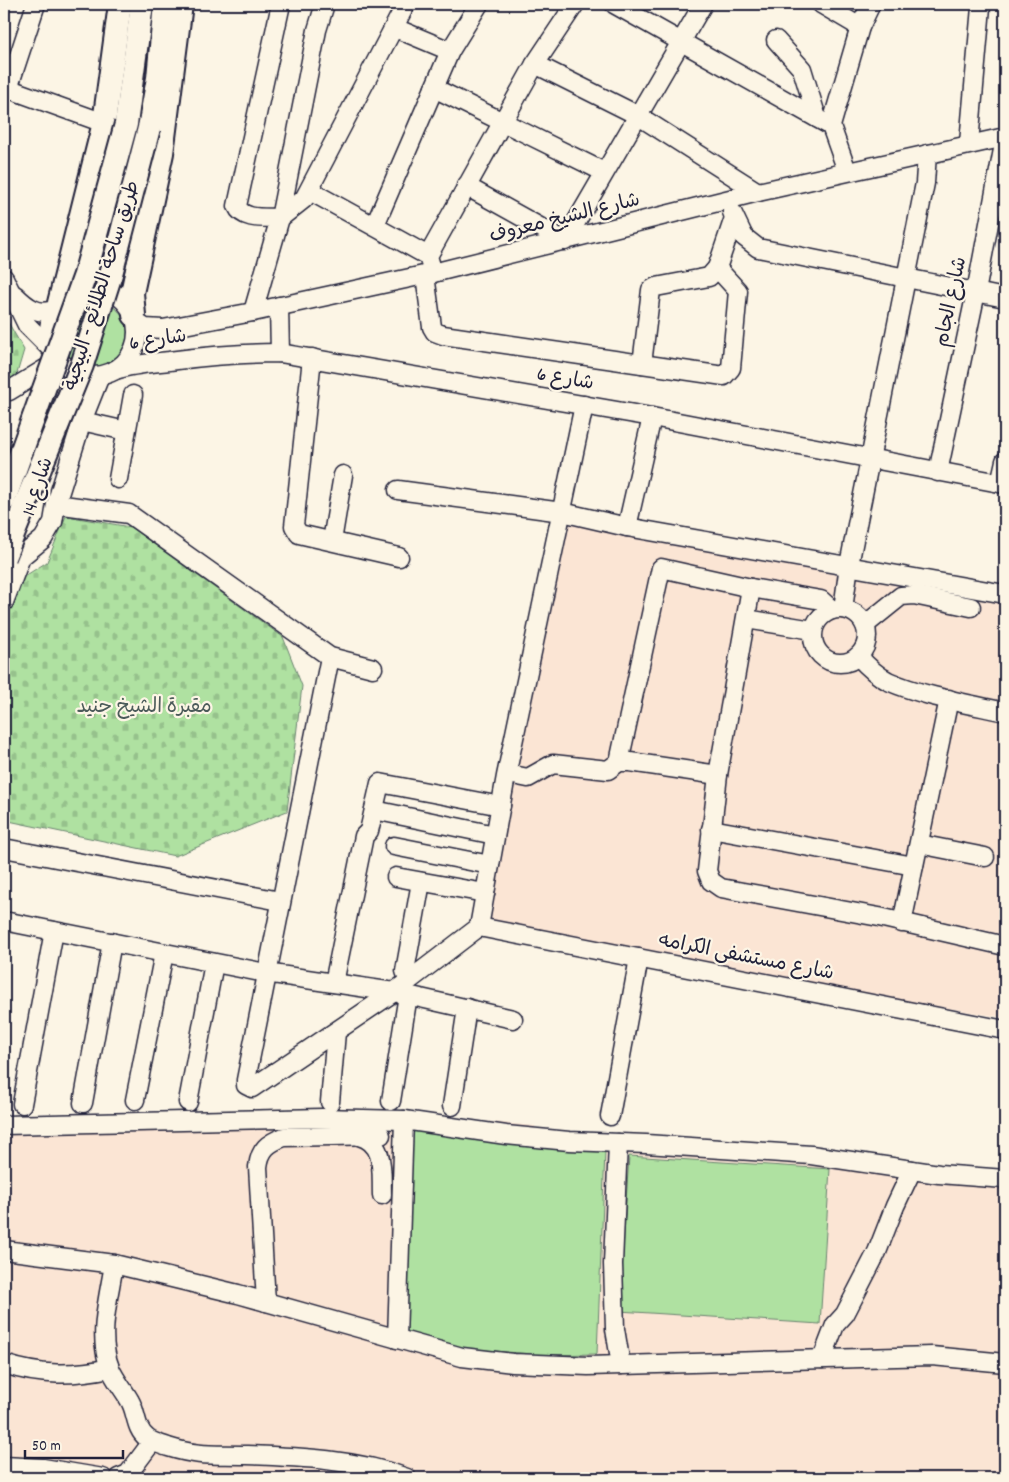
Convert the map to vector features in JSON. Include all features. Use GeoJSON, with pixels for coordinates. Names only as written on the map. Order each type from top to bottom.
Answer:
{"type":"FeatureCollection","features":[{"type":"Feature","properties":{"kind":"main road"},"geometry":{"type":"LineString","coordinates":[[57,306],[104,123],[120,4]]}},
{"type":"Feature","properties":{"kind":"main road","name":"طريق ساحة الطلائع - البيجية"},"geometry":{"type":"LineString","coordinates":[[4,500],[85,275],[126,124],[142,4]]}},
{"type":"Feature","properties":{"kind":"main road","name":"طريق ساحة الطلائع - البيجية"},"geometry":{"type":"LineString","coordinates":[[4,557],[82,365],[111,274],[149,128],[158,78],[165,4]]}},
{"type":"Feature","properties":{"kind":"main road"},"geometry":{"type":"LineString","coordinates":[[135,318],[132,293],[162,153],[181,4]]}},
{"type":"Feature","properties":{"kind":"street"},"geometry":{"type":"LineString","coordinates":[[36,4],[6,88],[104,123]]}},
{"type":"Feature","properties":{"kind":"street"},"geometry":{"type":"LineString","coordinates":[[281,4],[237,206],[240,212],[247,216],[280,218],[299,204],[310,191],[356,97],[406,4]]}},
{"type":"Feature","properties":{"kind":"street"},"geometry":{"type":"LineString","coordinates":[[253,312],[280,218],[316,30],[325,4]]}},
{"type":"Feature","properties":{"kind":"street"},"geometry":{"type":"LineString","coordinates":[[375,225],[450,51],[480,4]]}},
{"type":"Feature","properties":{"kind":"street"},"geometry":{"type":"LineString","coordinates":[[576,4],[535,64],[428,256],[432,328],[435,332],[724,376],[732,368],[738,291],[717,268]]}},
{"type":"Feature","properties":{"kind":"street"},"geometry":{"type":"LineString","coordinates":[[614,4],[824,122]]}},
{"type":"Feature","properties":{"kind":"street"},"geometry":{"type":"LineString","coordinates":[[466,186],[565,241],[703,4]]}},
{"type":"Feature","properties":{"kind":"street"},"geometry":{"type":"LineString","coordinates":[[821,4],[860,27]]}},
{"type":"Feature","properties":{"kind":"street"},"geometry":{"type":"LineString","coordinates":[[824,122],[860,27],[871,4]]}},
{"type":"Feature","properties":{"kind":"street"},"geometry":{"type":"LineString","coordinates":[[969,143],[981,8]]}},
{"type":"Feature","properties":{"kind":"street"},"geometry":{"type":"LineString","coordinates":[[394,28],[450,51]]}},
{"type":"Feature","properties":{"kind":"street"},"geometry":{"type":"LineString","coordinates":[[776,40],[802,69],[824,122],[848,171]]}},
{"type":"Feature","properties":{"kind":"street"},"geometry":{"type":"LineString","coordinates":[[535,64],[637,115],[758,192]]}},
{"type":"Feature","properties":{"kind":"street"},"geometry":{"type":"LineString","coordinates":[[434,88],[604,172]]}},
{"type":"Feature","properties":{"kind":"street","name":"شارع الشيخ معروف"},"geometry":{"type":"LineString","coordinates":[[135,318],[145,328],[164,329],[253,312],[429,274],[758,192],[969,143],[1005,138]]}},
{"type":"Feature","properties":{"kind":"street","name":"شارع الجام"},"geometry":{"type":"LineString","coordinates":[[938,472],[976,292],[1005,138]]}},
{"type":"Feature","properties":{"kind":"street"},"geometry":{"type":"LineString","coordinates":[[838,610],[849,565],[907,278],[925,183],[927,154]]}},
{"type":"Feature","properties":{"kind":"street"},"geometry":{"type":"LineString","coordinates":[[310,191],[375,225],[428,256]]}},
{"type":"Feature","properties":{"kind":"street"},"geometry":{"type":"LineString","coordinates":[[728,200],[734,218],[744,237],[758,248],[1005,298]]}},
{"type":"Feature","properties":{"kind":"street"},"geometry":{"type":"LineString","coordinates":[[642,364],[651,290],[656,287],[709,277],[717,268],[734,218]]}},
{"type":"Feature","properties":{"kind":"street"},"geometry":{"type":"LineString","coordinates":[[8,285],[26,305],[40,312],[49,312],[79,290],[105,289],[117,294],[127,303],[135,318],[136,343],[134,348],[125,363],[108,373],[84,376],[70,370],[27,325],[8,285]]}},
{"type":"Feature","properties":{"kind":"street"},"geometry":{"type":"LineString","coordinates":[[56,356],[48,336],[49,324],[57,306]]}},
{"type":"Feature","properties":{"kind":"street"},"geometry":{"type":"LineString","coordinates":[[279,306],[280,353]]}},
{"type":"Feature","properties":{"kind":"street","name":"شارع 6"},"geometry":{"type":"LineString","coordinates":[[108,373],[138,364],[238,353],[280,353],[584,404],[1003,484]]}},
{"type":"Feature","properties":{"kind":"street"},"geometry":{"type":"LineString","coordinates":[[5,397],[56,356]]}},
{"type":"Feature","properties":{"kind":"street"},"geometry":{"type":"LineString","coordinates":[[312,358],[294,526],[298,534],[399,556]]}},
{"type":"Feature","properties":{"kind":"street","name":"شارع 14"},"geometry":{"type":"LineString","coordinates":[[4,602],[21,557],[43,539],[53,522],[56,504],[82,421],[108,373]]}},
{"type":"Feature","properties":{"kind":"street"},"geometry":{"type":"LineString","coordinates":[[118,479],[132,395]]}},
{"type":"Feature","properties":{"kind":"street"},"geometry":{"type":"LineString","coordinates":[[330,658],[266,973],[246,1080],[248,1088],[257,1086],[336,1032],[404,989],[479,927],[495,835],[584,404]]}},
{"type":"Feature","properties":{"kind":"street"},"geometry":{"type":"LineString","coordinates":[[627,527],[652,417]]}},
{"type":"Feature","properties":{"kind":"street"},"geometry":{"type":"LineString","coordinates":[[82,421],[126,431]]}},
{"type":"Feature","properties":{"kind":"street"},"geometry":{"type":"LineString","coordinates":[[1003,484],[1005,461]]}},
{"type":"Feature","properties":{"kind":"street"},"geometry":{"type":"LineString","coordinates":[[332,541],[343,475]]}},
{"type":"Feature","properties":{"kind":"street"},"geometry":{"type":"LineString","coordinates":[[398,490],[562,512],[627,527],[1005,594]]}},
{"type":"Feature","properties":{"kind":"street"},"geometry":{"type":"LineString","coordinates":[[56,504],[129,514],[330,658],[373,668]]}},
{"type":"Feature","properties":{"kind":"street"},"geometry":{"type":"LineString","coordinates":[[619,762],[661,568],[751,588],[822,600],[838,610],[858,616],[865,625],[866,642],[858,656],[848,662],[836,663],[826,659],[817,652],[813,641],[813,630],[818,620],[826,612],[838,610]]}},
{"type":"Feature","properties":{"kind":"street"},"geometry":{"type":"LineString","coordinates":[[751,588],[718,775],[707,871],[712,880],[721,888],[902,923],[1005,946]]}},
{"type":"Feature","properties":{"kind":"street"},"geometry":{"type":"LineString","coordinates":[[865,625],[901,596],[914,595],[970,607]]}},
{"type":"Feature","properties":{"kind":"street"},"geometry":{"type":"LineString","coordinates":[[746,619],[813,630]]}},
{"type":"Feature","properties":{"kind":"street"},"geometry":{"type":"LineString","coordinates":[[858,656],[870,670],[888,680],[949,699],[1005,712]]}},
{"type":"Feature","properties":{"kind":"street"},"geometry":{"type":"LineString","coordinates":[[902,923],[949,699]]}},
{"type":"Feature","properties":{"kind":"street"},"geometry":{"type":"LineString","coordinates":[[518,776],[528,778],[553,764],[608,770],[619,762],[648,763],[718,775]]}},
{"type":"Feature","properties":{"kind":"street"},"geometry":{"type":"LineString","coordinates":[[334,983],[364,836],[369,831],[380,783],[501,806]]}},
{"type":"Feature","properties":{"kind":"street"},"geometry":{"type":"LineString","coordinates":[[374,810],[495,835]]}},
{"type":"Feature","properties":{"kind":"street"},"geometry":{"type":"LineString","coordinates":[[711,829],[914,866]]}},
{"type":"Feature","properties":{"kind":"street"},"geometry":{"type":"LineString","coordinates":[[919,844],[985,856]]}},
{"type":"Feature","properties":{"kind":"street"},"geometry":{"type":"LineString","coordinates":[[394,846],[490,865]]}},
{"type":"Feature","properties":{"kind":"street"},"geometry":{"type":"LineString","coordinates":[[4,848],[280,901]]}},
{"type":"Feature","properties":{"kind":"street"},"geometry":{"type":"LineString","coordinates":[[396,878],[485,893]]}},
{"type":"Feature","properties":{"kind":"street"},"geometry":{"type":"LineString","coordinates":[[391,1101],[405,971],[421,882]]}},
{"type":"Feature","properties":{"kind":"street"},"geometry":{"type":"LineString","coordinates":[[4,921],[266,973],[334,983],[404,989],[467,1008],[513,1019]]}},
{"type":"Feature","properties":{"kind":"street","name":"شارع مستشفى الكرامه"},"geometry":{"type":"LineString","coordinates":[[479,927],[1005,1030]]}},
{"type":"Feature","properties":{"kind":"street"},"geometry":{"type":"LineString","coordinates":[[22,1104],[54,931]]}},
{"type":"Feature","properties":{"kind":"street"},"geometry":{"type":"LineString","coordinates":[[83,1103],[112,942]]}},
{"type":"Feature","properties":{"kind":"street"},"geometry":{"type":"LineString","coordinates":[[135,1100],[164,953]]}},
{"type":"Feature","properties":{"kind":"street"},"geometry":{"type":"LineString","coordinates":[[610,1116],[639,958]]}},
{"type":"Feature","properties":{"kind":"street"},"geometry":{"type":"LineString","coordinates":[[188,1102],[214,963]]}},
{"type":"Feature","properties":{"kind":"street"},"geometry":{"type":"LineString","coordinates":[[452,1106],[467,1008]]}},
{"type":"Feature","properties":{"kind":"street"},"geometry":{"type":"LineString","coordinates":[[330,1102],[336,1032]]}},
{"type":"Feature","properties":{"kind":"street"},"geometry":{"type":"LineString","coordinates":[[4,1125],[322,1118],[404,1120],[506,1135],[811,1155],[912,1170],[1005,1179]]}},
{"type":"Feature","properties":{"kind":"street"},"geometry":{"type":"LineString","coordinates":[[398,1339],[404,1120]]}},
{"type":"Feature","properties":{"kind":"street"},"geometry":{"type":"LineString","coordinates":[[266,1302],[258,1167],[263,1149],[270,1142],[284,1137],[381,1135]]}},
{"type":"Feature","properties":{"kind":"street"},"geometry":{"type":"LineString","coordinates":[[359,1136],[370,1139],[377,1146],[382,1195]]}},
{"type":"Feature","properties":{"kind":"street"},"geometry":{"type":"LineString","coordinates":[[618,1143],[613,1264],[615,1329],[621,1365]]}},
{"type":"Feature","properties":{"kind":"street"},"geometry":{"type":"LineString","coordinates":[[822,1359],[835,1325],[844,1314],[877,1252],[895,1206],[912,1170]]}},
{"type":"Feature","properties":{"kind":"street"},"geometry":{"type":"LineString","coordinates":[[4,1250],[114,1264],[266,1302],[462,1357],[513,1364],[621,1365],[932,1356],[1005,1363]]}},
{"type":"Feature","properties":{"kind":"street"},"geometry":{"type":"LineString","coordinates":[[114,1264],[104,1332],[106,1352],[110,1368],[134,1407],[139,1429],[152,1442],[196,1455],[244,1455],[334,1461],[380,1470],[407,1478]]}},
{"type":"Feature","properties":{"kind":"street"},"geometry":{"type":"LineString","coordinates":[[4,1364],[23,1370],[52,1375],[82,1374],[110,1368]]}},
{"type":"Feature","properties":{"kind":"street"},"geometry":{"type":"LineString","coordinates":[[118,1478],[128,1474],[152,1442]]}},
{"type":"Feature","properties":{"kind":"street"},"geometry":{"type":"LineString","coordinates":[[4,1466],[43,1468],[103,1478]]}},
{"type":"Feature","properties":{"kind":"shaded area"},"geometry":{"type":"Polygon","coordinates":[[[561,522],[1005,598],[1005,1018],[479,927],[561,522]]]}},
{"type":"Feature","properties":{"kind":"shaded area"},"geometry":{"type":"Polygon","coordinates":[[[348,1108],[535,1126],[535,1131],[611,1135],[631,1133],[851,1152],[945,1165],[1005,1169],[1005,1478],[4,1478],[4,1117],[348,1108]]]}},
{"type":"Feature","properties":{"kind":"green space"},"geometry":{"type":"Polygon","coordinates":[[[95,300],[116,309],[126,322],[127,337],[121,352],[109,363],[95,368],[79,364],[63,348],[85,302],[95,300]]]}},
{"type":"Feature","properties":{"kind":"green space"},"geometry":{"type":"Polygon","coordinates":[[[4,315],[24,350],[4,417],[4,315]]]}},
{"type":"Feature","properties":{"kind":"green space","name":"مقبرة الشيخ جنيد"},"geometry":{"type":"Polygon","coordinates":[[[66,516],[130,527],[283,637],[302,686],[287,811],[175,856],[4,820],[4,594],[6,588],[47,562],[66,516]]]}},
{"type":"Feature","properties":{"kind":"green space"},"geometry":{"type":"Polygon","coordinates":[[[412,1128],[605,1152],[597,1354],[542,1355],[471,1349],[404,1335],[412,1128]]]}},
{"type":"Feature","properties":{"kind":"green space"},"geometry":{"type":"Polygon","coordinates":[[[629,1156],[830,1169],[820,1324],[619,1311],[629,1156]]]}}]}
